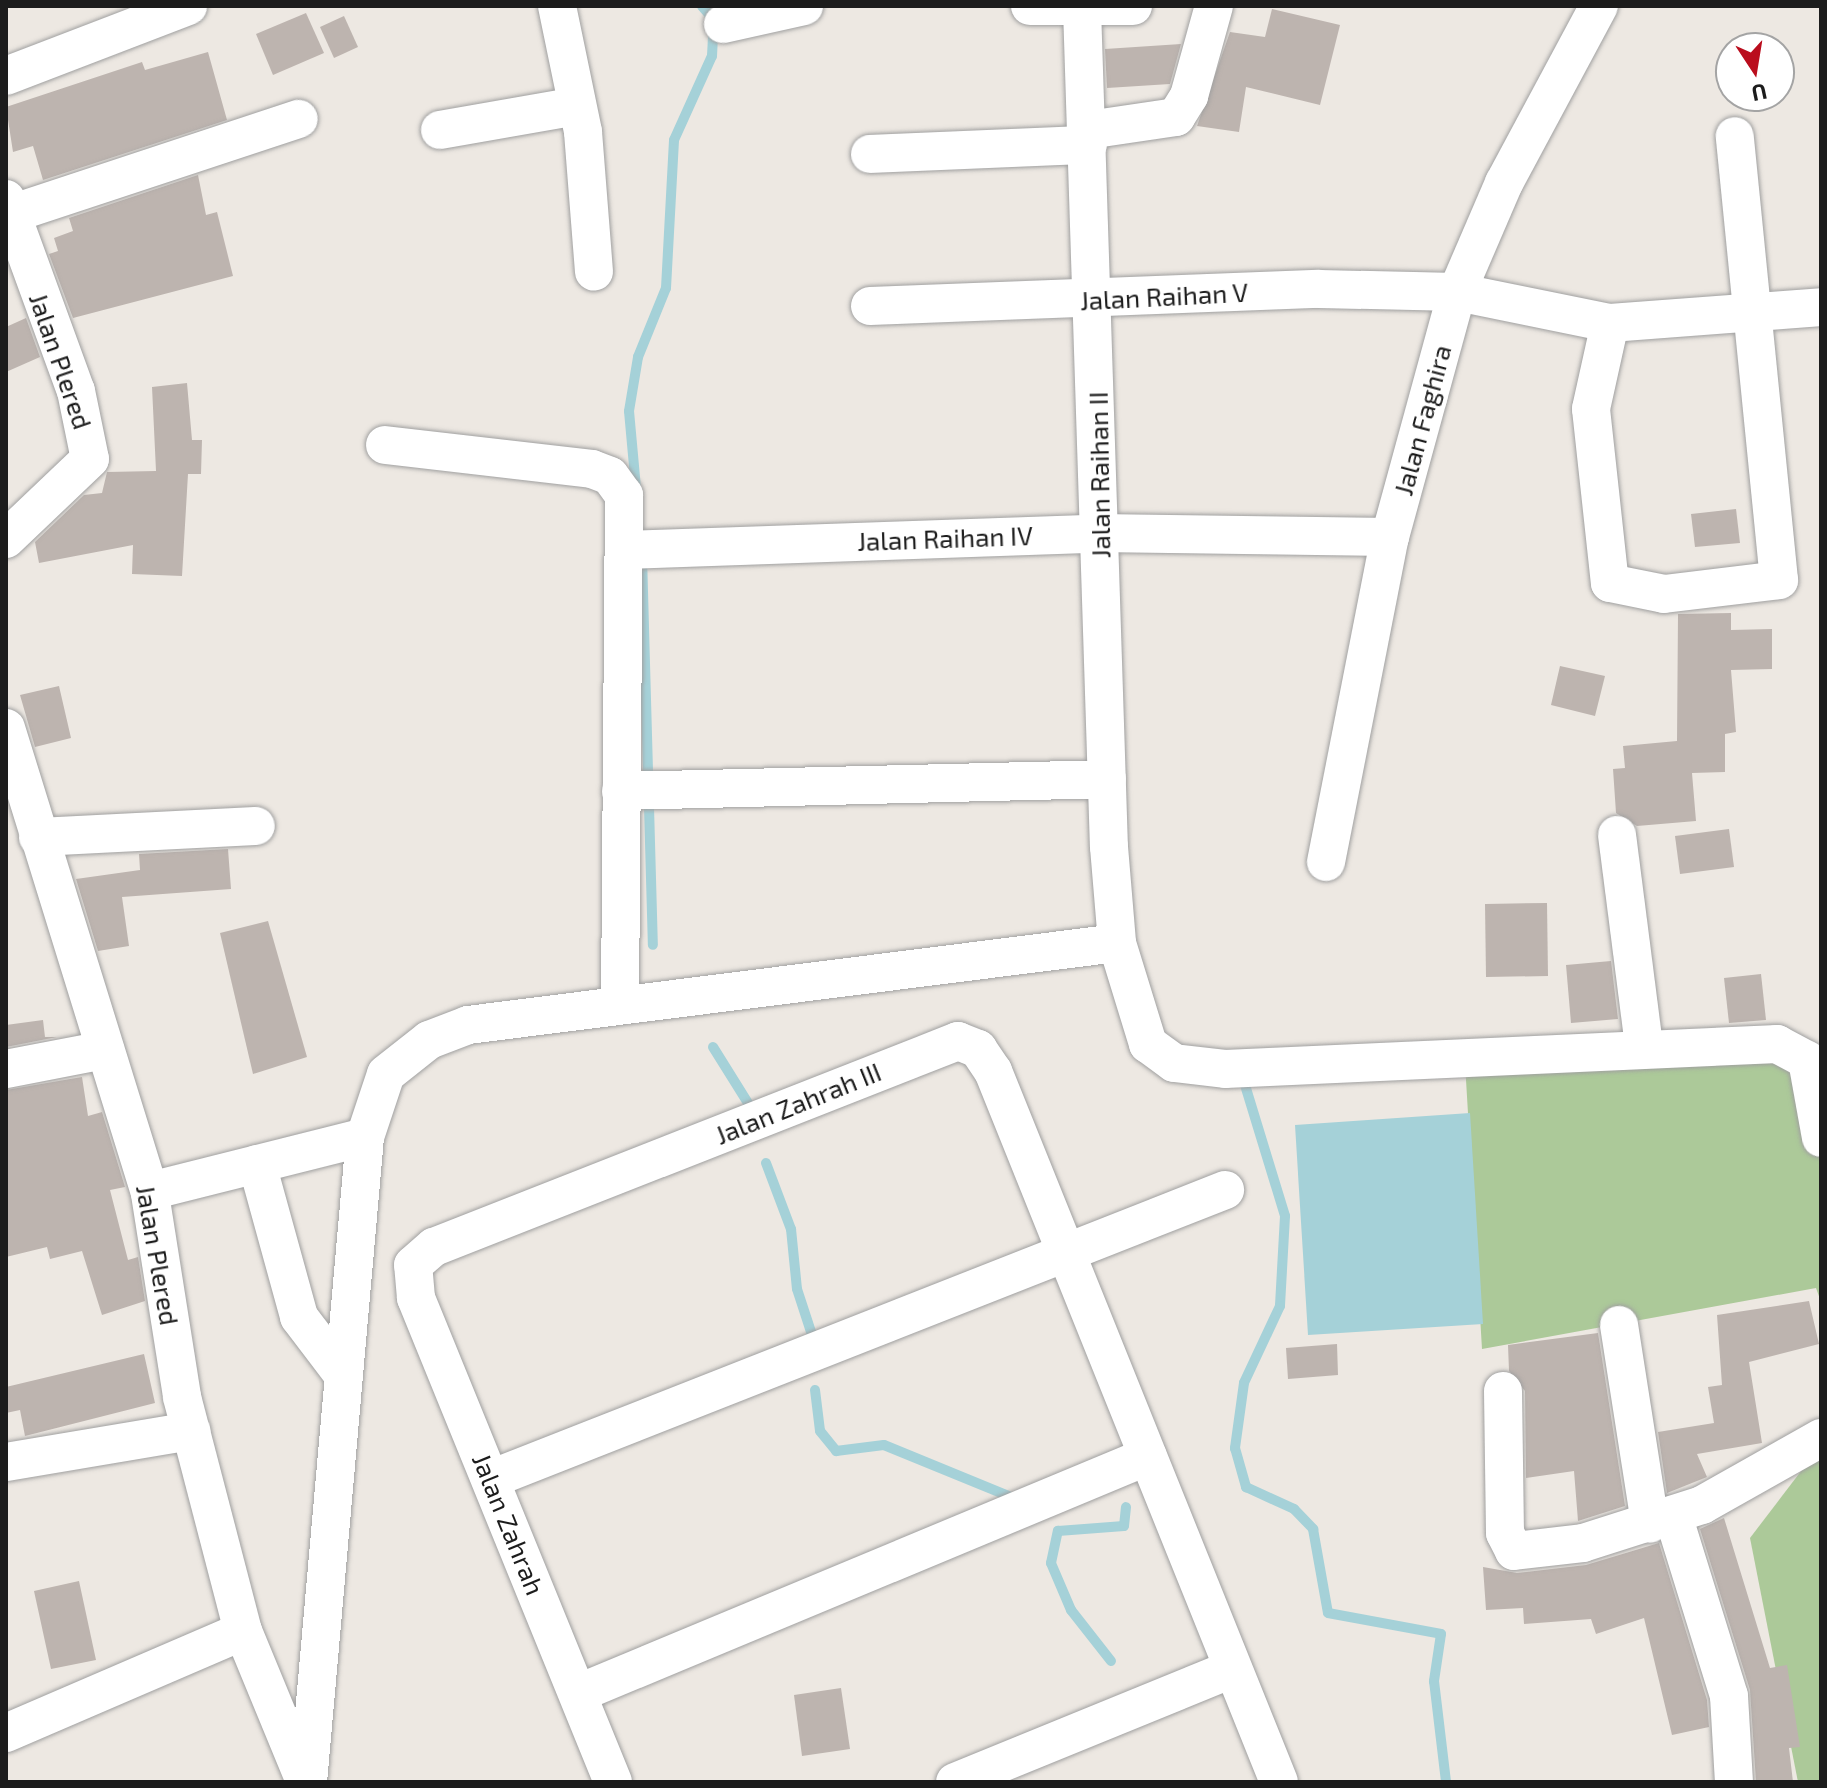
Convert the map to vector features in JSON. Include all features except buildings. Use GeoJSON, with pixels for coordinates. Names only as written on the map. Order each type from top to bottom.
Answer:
{"type":"FeatureCollection","features":[{"type":"Feature","properties":{"kind":"street"},"geometry":{"type":"LineString","coordinates":[[6,76],[188,6]]}},
{"type":"Feature","properties":{"kind":"street"},"geometry":{"type":"LineString","coordinates":[[557,6],[577,106],[594,272]]}},
{"type":"Feature","properties":{"kind":"street"},"geometry":{"type":"LineString","coordinates":[[723,24],[804,6]]}},
{"type":"Feature","properties":{"kind":"street"},"geometry":{"type":"LineString","coordinates":[[1030,6],[1133,6]]}},
{"type":"Feature","properties":{"kind":"street"},"geometry":{"type":"LineString","coordinates":[[870,154],[1088,138],[1176,117],[1189,96],[1214,6]]}},
{"type":"Feature","properties":{"kind":"street","name":"Jalan Faghira"},"geometry":{"type":"LineString","coordinates":[[1326,862],[1390,537],[1457,292],[1504,183],[1599,6]]}},
{"type":"Feature","properties":{"kind":"street","name":"Jalan Raihan II"},"geometry":{"type":"LineString","coordinates":[[1082,8],[1095,299],[1107,779],[1117,943],[1148,1044],[1174,1063],[1225,1069],[1644,1047],[1777,1044],[1807,1060],[1821,1138]]}},
{"type":"Feature","properties":{"kind":"street"},"geometry":{"type":"LineString","coordinates":[[440,130],[577,106]]}},
{"type":"Feature","properties":{"kind":"street"},"geometry":{"type":"LineString","coordinates":[[8,207],[299,119]]}},
{"type":"Feature","properties":{"kind":"street"},"geometry":{"type":"LineString","coordinates":[[1610,323],[1591,409],[1610,583],[1664,594],[1779,580],[1755,312],[1735,136]]}},
{"type":"Feature","properties":{"kind":"street","name":"Jalan Plered"},"geometry":{"type":"LineString","coordinates":[[6,539],[90,459],[76,391],[8,207]]}},
{"type":"Feature","properties":{"kind":"street","name":"Jalan Raihan V"},"geometry":{"type":"LineString","coordinates":[[870,306],[1319,289],[1457,292],[1610,323],[1821,307]]}},
{"type":"Feature","properties":{"kind":"street"},"geometry":{"type":"LineString","coordinates":[[385,445],[610,476],[628,506],[644,549],[628,790],[620,1000]]}},
{"type":"Feature","properties":{"kind":"street","name":"Jalan Raihan IV"},"geometry":{"type":"LineString","coordinates":[[644,549],[1101,533],[1390,537]]}},
{"type":"Feature","properties":{"kind":"street","name":"Jalan Plered"},"geometry":{"type":"LineString","coordinates":[[6,728],[150,1194],[191,1431],[243,1631],[306,1782]]}},
{"type":"Feature","properties":{"kind":"street"},"geometry":{"type":"LineString","coordinates":[[628,790],[1107,779]]}},
{"type":"Feature","properties":{"kind":"street"},"geometry":{"type":"LineString","coordinates":[[38,837],[256,826]]}},
{"type":"Feature","properties":{"kind":"street"},"geometry":{"type":"LineString","coordinates":[[1617,835],[1644,1047]]}},
{"type":"Feature","properties":{"kind":"street"},"geometry":{"type":"LineString","coordinates":[[306,1782],[365,1137],[386,1074],[429,1040],[468,1025],[620,1000],[1117,943]]}},
{"type":"Feature","properties":{"kind":"street","name":"Jalan Zahrah III"},"geometry":{"type":"LineString","coordinates":[[413,1265],[434,1247],[958,1041],[986,1057],[1067,1257]]}},
{"type":"Feature","properties":{"kind":"street"},"geometry":{"type":"LineString","coordinates":[[6,1069],[105,1050]]}},
{"type":"Feature","properties":{"kind":"street"},"geometry":{"type":"LineString","coordinates":[[166,1187],[365,1137]]}},
{"type":"Feature","properties":{"kind":"street"},"geometry":{"type":"LineString","coordinates":[[257,1164],[299,1317],[344,1376]]}},
{"type":"Feature","properties":{"kind":"street"},"geometry":{"type":"LineString","coordinates":[[491,1479],[1067,1257],[1225,1190]]}},
{"type":"Feature","properties":{"kind":"street"},"geometry":{"type":"LineString","coordinates":[[1067,1257],[1279,1782]]}},
{"type":"Feature","properties":{"kind":"street","name":"Jalan Zahrah"},"geometry":{"type":"LineString","coordinates":[[413,1265],[416,1298],[613,1782]]}},
{"type":"Feature","properties":{"kind":"street"},"geometry":{"type":"LineString","coordinates":[[1619,1325],[1662,1520],[1729,1696],[1734,1782]]}},
{"type":"Feature","properties":{"kind":"street"},"geometry":{"type":"LineString","coordinates":[[1503,1391],[1505,1533],[1514,1551],[1662,1520],[1757,1480],[1821,1438]]}},
{"type":"Feature","properties":{"kind":"street"},"geometry":{"type":"LineString","coordinates":[[6,1462],[191,1431]]}},
{"type":"Feature","properties":{"kind":"street"},"geometry":{"type":"LineString","coordinates":[[579,1693],[1148,1456]]}},
{"type":"Feature","properties":{"kind":"street"},"geometry":{"type":"LineString","coordinates":[[6,1733],[243,1631]]}},
{"type":"Feature","properties":{"kind":"street"},"geometry":{"type":"LineString","coordinates":[[955,1782],[1232,1669]]}},
{"type":"Feature","properties":{"kind":"green space"},"geometry":{"type":"Polygon","coordinates":[[[1792,1056],[1821,1109],[1821,1302],[1816,1288],[1482,1349],[1465,1063],[1792,1056]]]}},
{"type":"Feature","properties":{"kind":"green space"},"geometry":{"type":"Polygon","coordinates":[[[1821,1445],[1821,1782],[1798,1782],[1750,1538],[1821,1445]]]}},
{"type":"Feature","properties":{"kind":"water"},"geometry":{"type":"Polygon","coordinates":[[[1470,1113],[1483,1324],[1308,1335],[1295,1125],[1470,1113]]]}},
{"type":"Feature","properties":{"kind":"waterway"},"geometry":{"type":"LineString","coordinates":[[636,488],[629,411],[638,357],[666,288],[674,140],[712,56],[714,20],[702,6]]}},
{"type":"Feature","properties":{"kind":"waterway"},"geometry":{"type":"LineString","coordinates":[[642,556],[653,945]]}},
{"type":"Feature","properties":{"kind":"waterway"},"geometry":{"type":"LineString","coordinates":[[713,1047],[753,1111]]}},
{"type":"Feature","properties":{"kind":"waterway"},"geometry":{"type":"LineString","coordinates":[[1245,1085],[1285,1216],[1280,1306],[1244,1383],[1235,1448],[1246,1487],[1294,1509],[1313,1529],[1328,1613],[1441,1634],[1434,1681],[1446,1782]]}},
{"type":"Feature","properties":{"kind":"waterway"},"geometry":{"type":"LineString","coordinates":[[766,1163],[791,1229],[797,1289],[815,1344]]}},
{"type":"Feature","properties":{"kind":"waterway"},"geometry":{"type":"LineString","coordinates":[[815,1390],[820,1431],[836,1451],[884,1445],[1011,1497]]}},
{"type":"Feature","properties":{"kind":"waterway"},"geometry":{"type":"LineString","coordinates":[[1111,1661],[1071,1610],[1051,1563],[1058,1531],[1124,1526],[1126,1507]]}}]}
